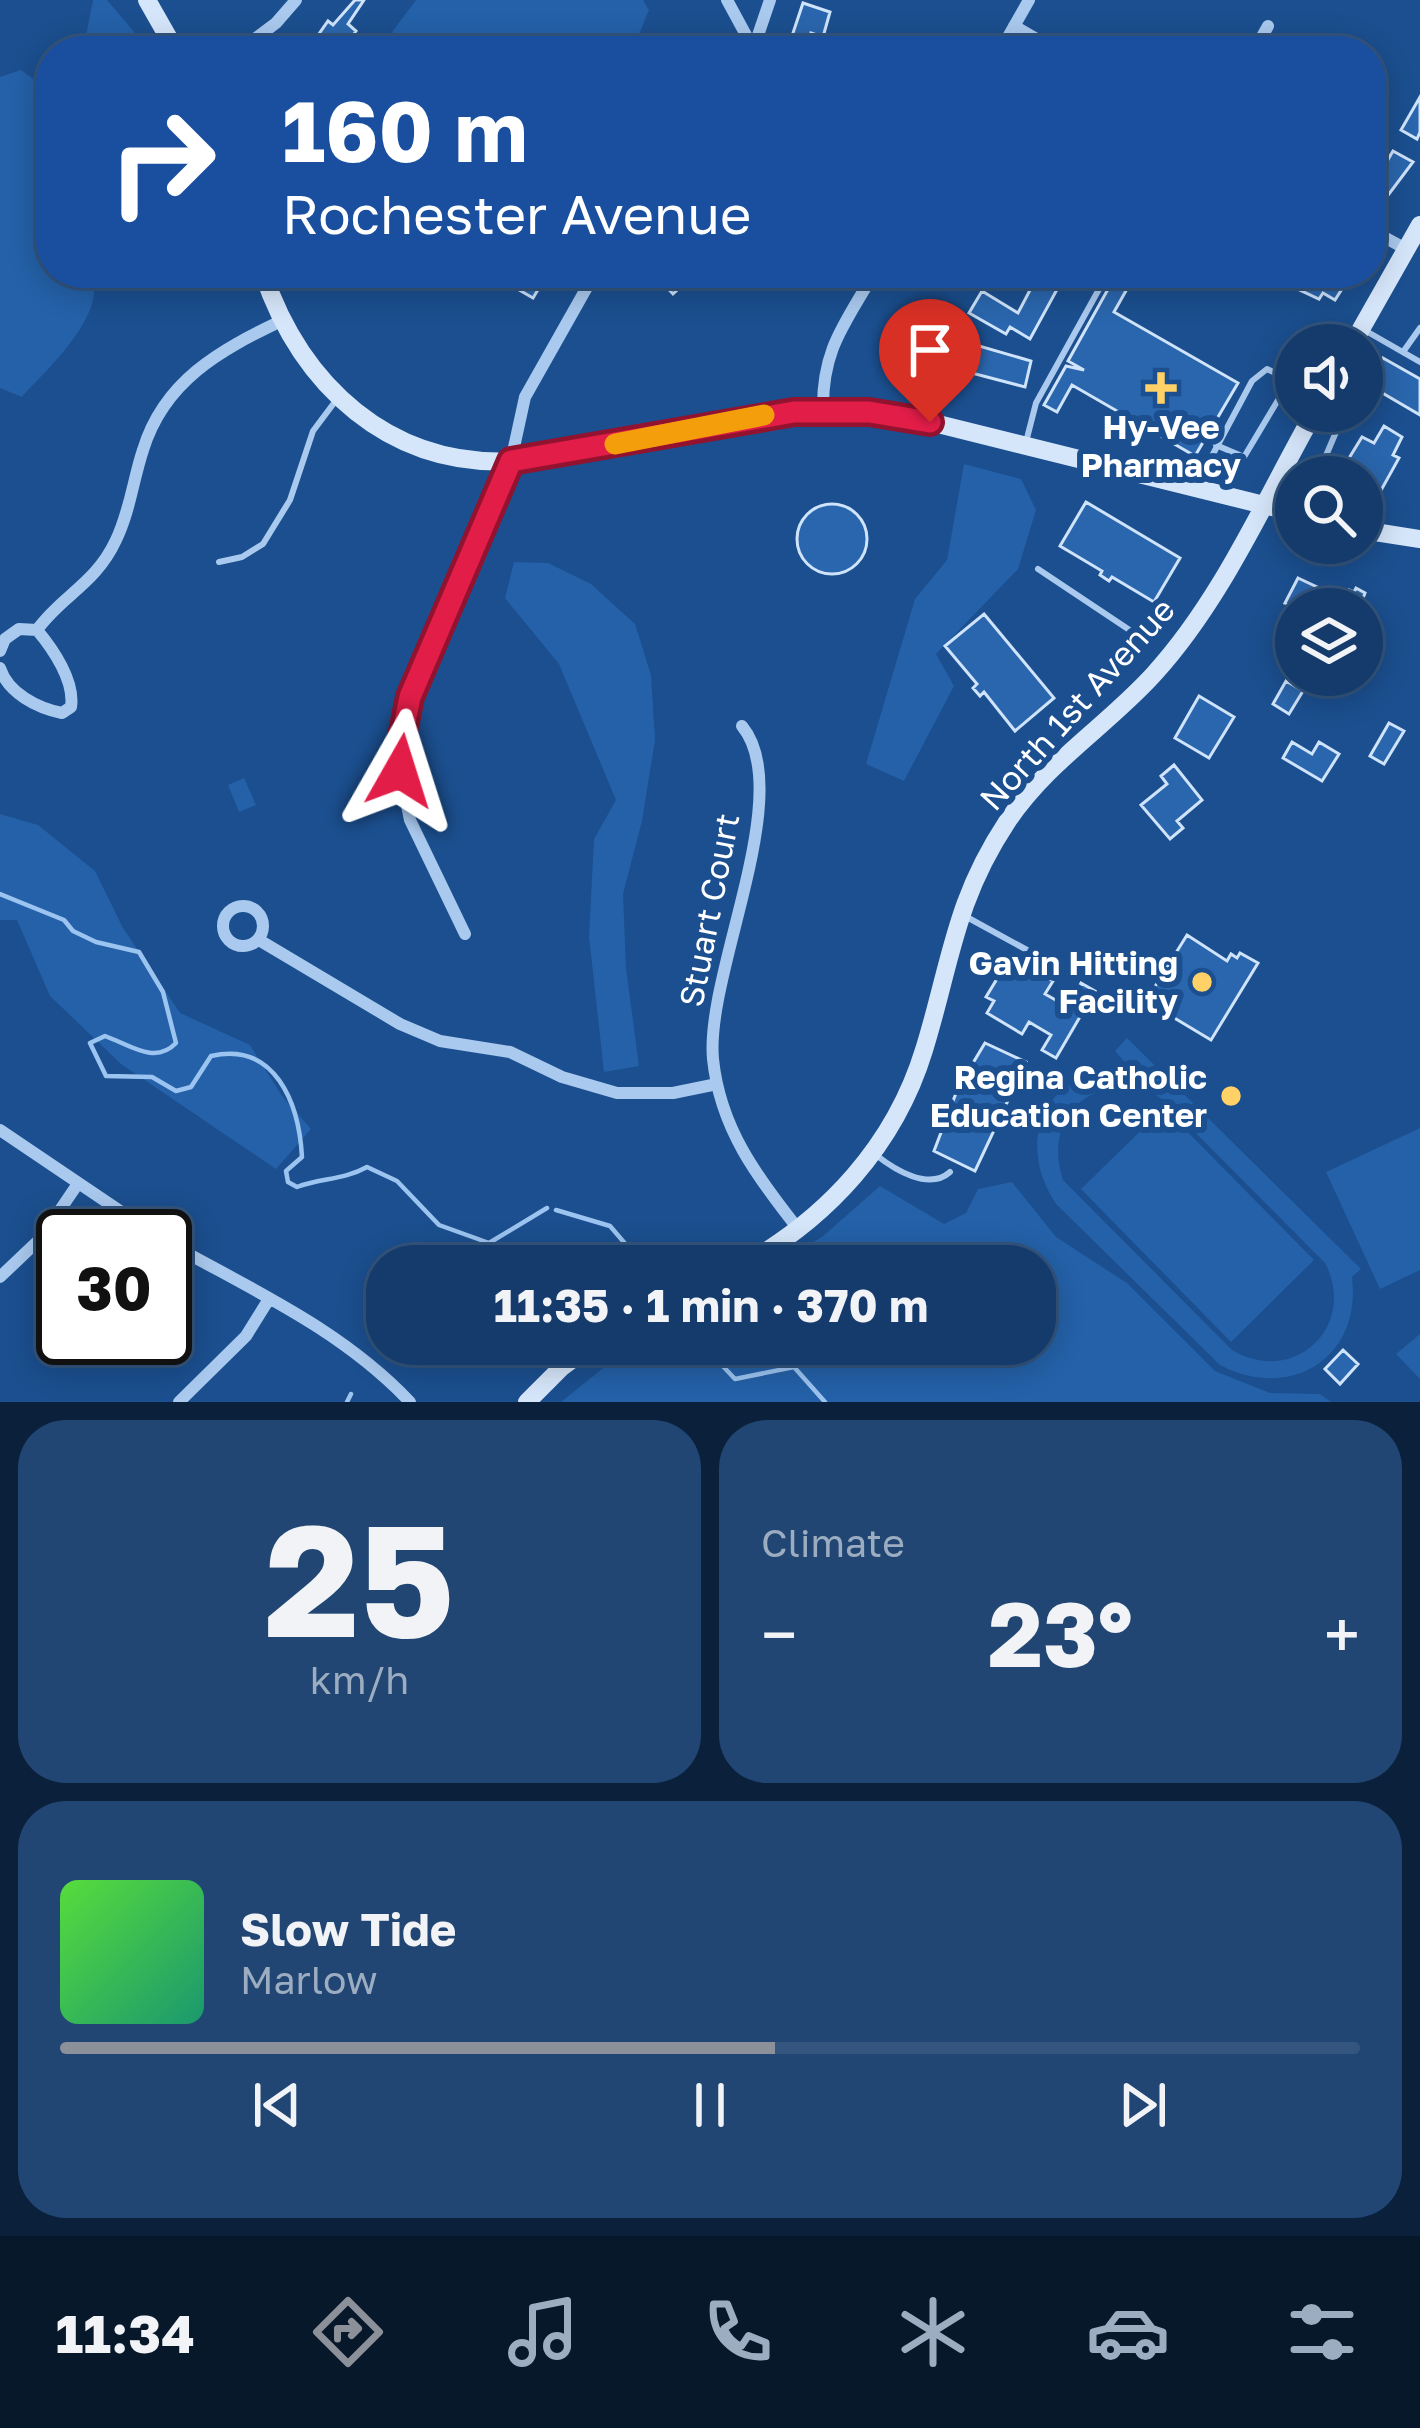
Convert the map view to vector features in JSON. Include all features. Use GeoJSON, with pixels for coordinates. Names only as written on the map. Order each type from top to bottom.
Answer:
{"type":"FeatureCollection","features":[{"type":"Feature","properties":{"kind":"main road"},"geometry":{"type":"LineString","coordinates":[[147,0],[167,36]]}},
{"type":"Feature","properties":{"kind":"main road"},"geometry":{"type":"LineString","coordinates":[[1386,285],[1420,225]]}},
{"type":"Feature","properties":{"kind":"main road"},"geometry":{"type":"LineString","coordinates":[[269,288],[281,321],[312,370],[338,397],[368,421],[412,444],[461,458],[511,461],[750,417],[823,410],[900,416],[1275,507]]}},
{"type":"Feature","properties":{"kind":"main road"},"geometry":{"type":"LineString","coordinates":[[1364,324],[1384,288]]}},
{"type":"Feature","properties":{"kind":"main road","name":"North 1st Avenue"},"geometry":{"type":"LineString","coordinates":[[775,1245],[837,1195],[892,1124],[922,1056],[960,913],[986,855],[1010,818],[1043,776],[1137,691],[1179,643],[1245,539],[1303,432]]}},
{"type":"Feature","properties":{"kind":"main road"},"geometry":{"type":"LineString","coordinates":[[1383,534],[1420,539]]}},
{"type":"Feature","properties":{"kind":"main road"},"geometry":{"type":"LineString","coordinates":[[527,1402],[565,1365]]}},
{"type":"Feature","properties":{"kind":"street"},"geometry":{"type":"LineString","coordinates":[[259,36],[296,0]]}},
{"type":"Feature","properties":{"kind":"street"},"geometry":{"type":"LineString","coordinates":[[727,0],[746,36]]}},
{"type":"Feature","properties":{"kind":"street"},"geometry":{"type":"LineString","coordinates":[[758,36],[770,0]]}},
{"type":"Feature","properties":{"kind":"street"},"geometry":{"type":"LineString","coordinates":[[1008,36],[1029,0]]}},
{"type":"Feature","properties":{"kind":"street"},"geometry":{"type":"LineString","coordinates":[[1014,26],[1031,36]]}},
{"type":"Feature","properties":{"kind":"street"},"geometry":{"type":"LineString","coordinates":[[1263,36],[1268,26]]}},
{"type":"Feature","properties":{"kind":"street"},"geometry":{"type":"LineString","coordinates":[[1386,238],[1406,249]]}},
{"type":"Feature","properties":{"kind":"street"},"geometry":{"type":"LineString","coordinates":[[465,934],[410,820],[400,746],[410,697],[511,461],[525,397],[587,288]]}},
{"type":"Feature","properties":{"kind":"street"},"geometry":{"type":"LineString","coordinates":[[823,410],[829,351],[865,288]]}},
{"type":"Feature","properties":{"kind":"street"},"geometry":{"type":"LineString","coordinates":[[0,650],[19,628],[37,630],[88,583],[110,552],[127,514],[149,432],[174,391],[208,358],[281,321]]}},
{"type":"Feature","properties":{"kind":"street"},"geometry":{"type":"LineString","coordinates":[[0,668],[10,688],[19,694],[54,712],[71,707],[70,686],[37,630]]}},
{"type":"Feature","properties":{"kind":"street","name":"Stuart Court"},"geometry":{"type":"LineString","coordinates":[[742,726],[755,748],[758,796],[746,880],[715,1010],[712,1036],[717,1084],[745,1158],[799,1230]]}},
{"type":"Feature","properties":{"kind":"street"},"geometry":{"type":"LineString","coordinates":[[259,940],[400,1024],[440,1041],[510,1052],[562,1077],[617,1093],[674,1093],[717,1084]]}},
{"type":"Feature","properties":{"kind":"street"},"geometry":{"type":"LineString","coordinates":[[0,1130],[115,1209]]}},
{"type":"Feature","properties":{"kind":"street"},"geometry":{"type":"LineString","coordinates":[[0,1277],[41,1238],[77,1185]]}},
{"type":"Feature","properties":{"kind":"street"},"geometry":{"type":"LineString","coordinates":[[192,1256],[357,1351],[410,1402]]}},
{"type":"Feature","properties":{"kind":"street"},"geometry":{"type":"LineString","coordinates":[[179,1402],[238,1345],[269,1299]]}},
{"type":"Feature","properties":{"kind":"lane"},"geometry":{"type":"LineString","coordinates":[[1025,446],[1036,403],[1100,288]]}},
{"type":"Feature","properties":{"kind":"lane"},"geometry":{"type":"LineString","coordinates":[[1403,352],[1420,328]]}},
{"type":"Feature","properties":{"kind":"lane"},"geometry":{"type":"LineString","coordinates":[[1383,345],[1420,362]]}},
{"type":"Feature","properties":{"kind":"lane"},"geometry":{"type":"LineString","coordinates":[[1196,488],[1252,381],[1267,369],[1275,373]]}},
{"type":"Feature","properties":{"kind":"lane"},"geometry":{"type":"LineString","coordinates":[[219,562],[242,557],[263,544],[290,500],[313,431],[338,397]]}},
{"type":"Feature","properties":{"kind":"lane"},"geometry":{"type":"LineString","coordinates":[[1216,445],[1244,457],[1275,409]]}},
{"type":"Feature","properties":{"kind":"lane"},"geometry":{"type":"LineString","coordinates":[[1038,569],[1130,631]]}},
{"type":"Feature","properties":{"kind":"lane"},"geometry":{"type":"LineString","coordinates":[[960,913],[1049,962]]}},
{"type":"Feature","properties":{"kind":"lane"},"geometry":{"type":"LineString","coordinates":[[873,1153],[928,1182],[950,1172]]}},
{"type":"Feature","properties":{"kind":"shaded area"},"geometry":{"type":"Polygon","coordinates":[[[93,0],[107,0],[138,36],[86,36],[93,0]]]}},
{"type":"Feature","properties":{"kind":"shaded area"},"geometry":{"type":"Polygon","coordinates":[[[416,0],[643,0],[649,10],[638,36],[398,36],[392,32],[416,0]]]}},
{"type":"Feature","properties":{"kind":"shaded area"},"geometry":{"type":"Polygon","coordinates":[[[21,70],[36,81],[36,288],[94,289],[84,323],[73,340],[22,397],[0,388],[0,77],[21,70]]]}},
{"type":"Feature","properties":{"kind":"shaded area"},"geometry":{"type":"Polygon","coordinates":[[[964,464],[1021,479],[1036,510],[1018,569],[936,654],[954,686],[904,781],[866,764],[915,599],[947,560],[964,464]]]}},
{"type":"Feature","properties":{"kind":"shaded area"},"geometry":{"type":"Polygon","coordinates":[[[514,562],[548,563],[591,584],[635,624],[651,675],[655,740],[642,821],[623,894],[626,968],[639,1066],[604,1072],[589,936],[594,839],[616,800],[559,664],[505,598],[514,562]]]}},
{"type":"Feature","properties":{"kind":"shaded area"},"geometry":{"type":"Polygon","coordinates":[[[244,778],[256,805],[239,812],[228,785],[244,778]]]}},
{"type":"Feature","properties":{"kind":"shaded area"},"geometry":{"type":"Polygon","coordinates":[[[0,814],[38,825],[95,871],[123,928],[180,1013],[250,1045],[282,1096],[311,1129],[276,1169],[121,1064],[50,996],[17,920],[0,920],[0,814]]]}},
{"type":"Feature","properties":{"kind":"shaded area"},"geometry":{"type":"Polygon","coordinates":[[[1127,1038],[1361,1269],[1352,1277],[1346,1330],[1316,1365],[1296,1375],[1272,1378],[1220,1365],[1056,1204],[1043,1179],[1038,1154],[1046,1110],[1059,1092],[1078,1079],[1102,1070],[1130,1068],[1115,1051],[1127,1038]],[[1124,1086],[1106,1089],[1077,1105],[1061,1130],[1058,1146],[1063,1180],[1232,1350],[1277,1361],[1297,1355],[1314,1344],[1333,1308],[1333,1286],[1325,1263],[1152,1092],[1124,1086]]]}},
{"type":"Feature","properties":{"kind":"shaded area"},"geometry":{"type":"Polygon","coordinates":[[[1164,1108],[1314,1260],[1231,1342],[1081,1189],[1164,1108]]]}},
{"type":"Feature","properties":{"kind":"shaded area"},"geometry":{"type":"Polygon","coordinates":[[[1420,1128],[1420,1270],[1380,1289],[1326,1172],[1420,1128]]]}},
{"type":"Feature","properties":{"kind":"shaded area"},"geometry":{"type":"Polygon","coordinates":[[[1012,1182],[1056,1237],[1127,1283],[1215,1371],[1270,1393],[1320,1394],[1331,1402],[561,1402],[607,1365],[1056,1365],[1056,1245],[808,1245],[880,1186],[944,1224],[966,1213],[978,1189],[1012,1182]]]}},
{"type":"Feature","properties":{"kind":"shaded area"},"geometry":{"type":"Polygon","coordinates":[[[1420,1334],[1420,1379],[1396,1354],[1420,1334]]]}},
{"type":"Feature","properties":{"kind":"building"},"geometry":{"type":"Polygon","coordinates":[[[355,0],[364,0],[348,24],[356,31],[352,36],[318,36],[328,21],[333,25],[355,0]]]}},
{"type":"Feature","properties":{"kind":"building"},"geometry":{"type":"Polygon","coordinates":[[[803,3],[830,12],[823,36],[792,36],[803,3]]]}},
{"type":"Feature","properties":{"kind":"building"},"geometry":{"type":"Polygon","coordinates":[[[1420,97],[1420,132],[1417,139],[1401,130],[1420,97]]]}},
{"type":"Feature","properties":{"kind":"building"},"geometry":{"type":"Polygon","coordinates":[[[1393,151],[1413,162],[1386,198],[1386,163],[1393,151]]]}},
{"type":"Feature","properties":{"kind":"building"},"geometry":{"type":"Polygon","coordinates":[[[516,288],[539,288],[533,298],[516,288]]]}},
{"type":"Feature","properties":{"kind":"building"},"geometry":{"type":"Polygon","coordinates":[[[1031,288],[1058,288],[1030,339],[1010,327],[1006,334],[969,313],[982,291],[1018,313],[1031,288]]]}},
{"type":"Feature","properties":{"kind":"building","name":"Hy-Vee Pharmacy"},"geometry":{"type":"Polygon","coordinates":[[[1109,288],[1128,288],[1114,312],[1238,383],[1195,456],[1072,385],[1057,412],[1044,405],[1066,366],[1084,370],[1068,361],[1109,288]]]}},
{"type":"Feature","properties":{"kind":"building"},"geometry":{"type":"Polygon","coordinates":[[[1296,288],[1343,288],[1335,300],[1323,293],[1319,299],[1296,288]]]}},
{"type":"Feature","properties":{"kind":"building"},"geometry":{"type":"Polygon","coordinates":[[[948,337],[1031,361],[1025,387],[941,365],[948,337]]]}},
{"type":"Feature","properties":{"kind":"building"},"geometry":{"type":"Polygon","coordinates":[[[1383,358],[1420,379],[1420,415],[1383,393],[1383,358]]]}},
{"type":"Feature","properties":{"kind":"building"},"geometry":{"type":"Polygon","coordinates":[[[1383,428],[1402,437],[1393,455],[1399,458],[1383,487],[1383,456],[1350,456],[1362,437],[1374,443],[1383,428]]]}},
{"type":"Feature","properties":{"kind":"building"},"geometry":{"type":"Polygon","coordinates":[[[1086,502],[1180,558],[1154,602],[1112,577],[1109,581],[1100,575],[1102,571],[1060,546],[1086,502]]]}},
{"type":"Feature","properties":{"kind":"building"},"geometry":{"type":"Polygon","coordinates":[[[832,504],[857,514],[867,539],[857,564],[832,574],[807,564],[797,539],[807,514],[832,504]]]}},
{"type":"Feature","properties":{"kind":"building"},"geometry":{"type":"Polygon","coordinates":[[[1298,578],[1317,587],[1316,588],[1293,588],[1298,578]]]}},
{"type":"Feature","properties":{"kind":"building"},"geometry":{"type":"Polygon","coordinates":[[[984,614],[1054,698],[1015,731],[984,692],[980,696],[973,688],[977,684],[945,646],[984,614]]]}},
{"type":"Feature","properties":{"kind":"building"},"geometry":{"type":"Polygon","coordinates":[[[1199,696],[1234,717],[1209,758],[1175,738],[1199,696]]]}},
{"type":"Feature","properties":{"kind":"building"},"geometry":{"type":"Polygon","coordinates":[[[1278,696],[1300,696],[1289,714],[1273,704],[1278,696]]]}},
{"type":"Feature","properties":{"kind":"building"},"geometry":{"type":"Polygon","coordinates":[[[1389,723],[1404,731],[1384,764],[1370,756],[1389,723]]]}},
{"type":"Feature","properties":{"kind":"building"},"geometry":{"type":"Polygon","coordinates":[[[1292,742],[1312,754],[1319,742],[1339,754],[1322,781],[1283,758],[1292,742]]]}},
{"type":"Feature","properties":{"kind":"building"},"geometry":{"type":"Polygon","coordinates":[[[1174,765],[1202,800],[1177,821],[1183,828],[1170,839],[1141,805],[1167,784],[1161,776],[1174,765]]]}},
{"type":"Feature","properties":{"kind":"building","name":"Gavin Hitting Facility"},"geometry":{"type":"Polygon","coordinates":[[[1187,935],[1227,961],[1231,954],[1237,958],[1240,953],[1258,963],[1211,1040],[1146,1001],[1187,935]]]}},
{"type":"Feature","properties":{"kind":"building"},"geometry":{"type":"Polygon","coordinates":[[[1018,961],[1044,968],[1040,974],[1053,981],[1045,994],[1068,1007],[1081,983],[1095,991],[1056,1058],[1042,1050],[1051,1035],[1029,1022],[1022,1034],[987,1013],[994,1001],[986,997],[1003,969],[1011,973],[1018,961]]]}},
{"type":"Feature","properties":{"kind":"building"},"geometry":{"type":"Polygon","coordinates":[[[985,1043],[1026,1062],[975,1171],[934,1151],[958,1088],[985,1043]]]}},
{"type":"Feature","properties":{"kind":"building"},"geometry":{"type":"Polygon","coordinates":[[[1343,1350],[1358,1364],[1340,1384],[1325,1369],[1343,1350]]]}},
{"type":"Feature","properties":{"kind":"waterway"},"geometry":{"type":"LineString","coordinates":[[0,894],[64,920],[73,931],[96,942],[139,952],[163,992],[176,1043],[151,1053],[105,1036],[90,1043],[106,1076],[152,1077],[176,1091],[191,1087],[211,1056],[233,1054],[267,1067],[289,1097],[300,1137],[302,1157],[286,1171],[288,1182],[297,1187],[367,1167],[397,1181],[439,1225],[489,1243],[547,1208]]}},
{"type":"Feature","properties":{"kind":"waterway"},"geometry":{"type":"LineString","coordinates":[[556,1210],[610,1226],[626,1245]]}},
{"type":"Feature","properties":{"kind":"waterway"},"geometry":{"type":"LineString","coordinates":[[722,1365],[735,1379],[794,1367],[825,1402]]}},
{"type":"Feature","properties":{"kind":"waterway"},"geometry":{"type":"LineString","coordinates":[[347,1402],[351,1394]]}},
{"type":"Feature","properties":{"kind":"slow traffic"},"geometry":{"type":"LineString","coordinates":[[615,444],[764,415]]}},
{"type":"Feature","properties":{"kind":"place","name":"Hy-Vee Pharmacy"},"geometry":{"type":"Point","coordinates":[1161,388]}},
{"type":"Feature","properties":{"kind":"place","name":"Gavin Hitting Facility"},"geometry":{"type":"Point","coordinates":[1202,982]}},
{"type":"Feature","properties":{"kind":"place","name":"Regina Catholic Education Center"},"geometry":{"type":"Point","coordinates":[1231,1096]}},
{"type":"Feature","properties":{"kind":"route"},"geometry":{"type":"LineString","coordinates":[[400,771],[403,721],[410,697],[511,461],[794,412],[869,412],[930,422]]}}]}
